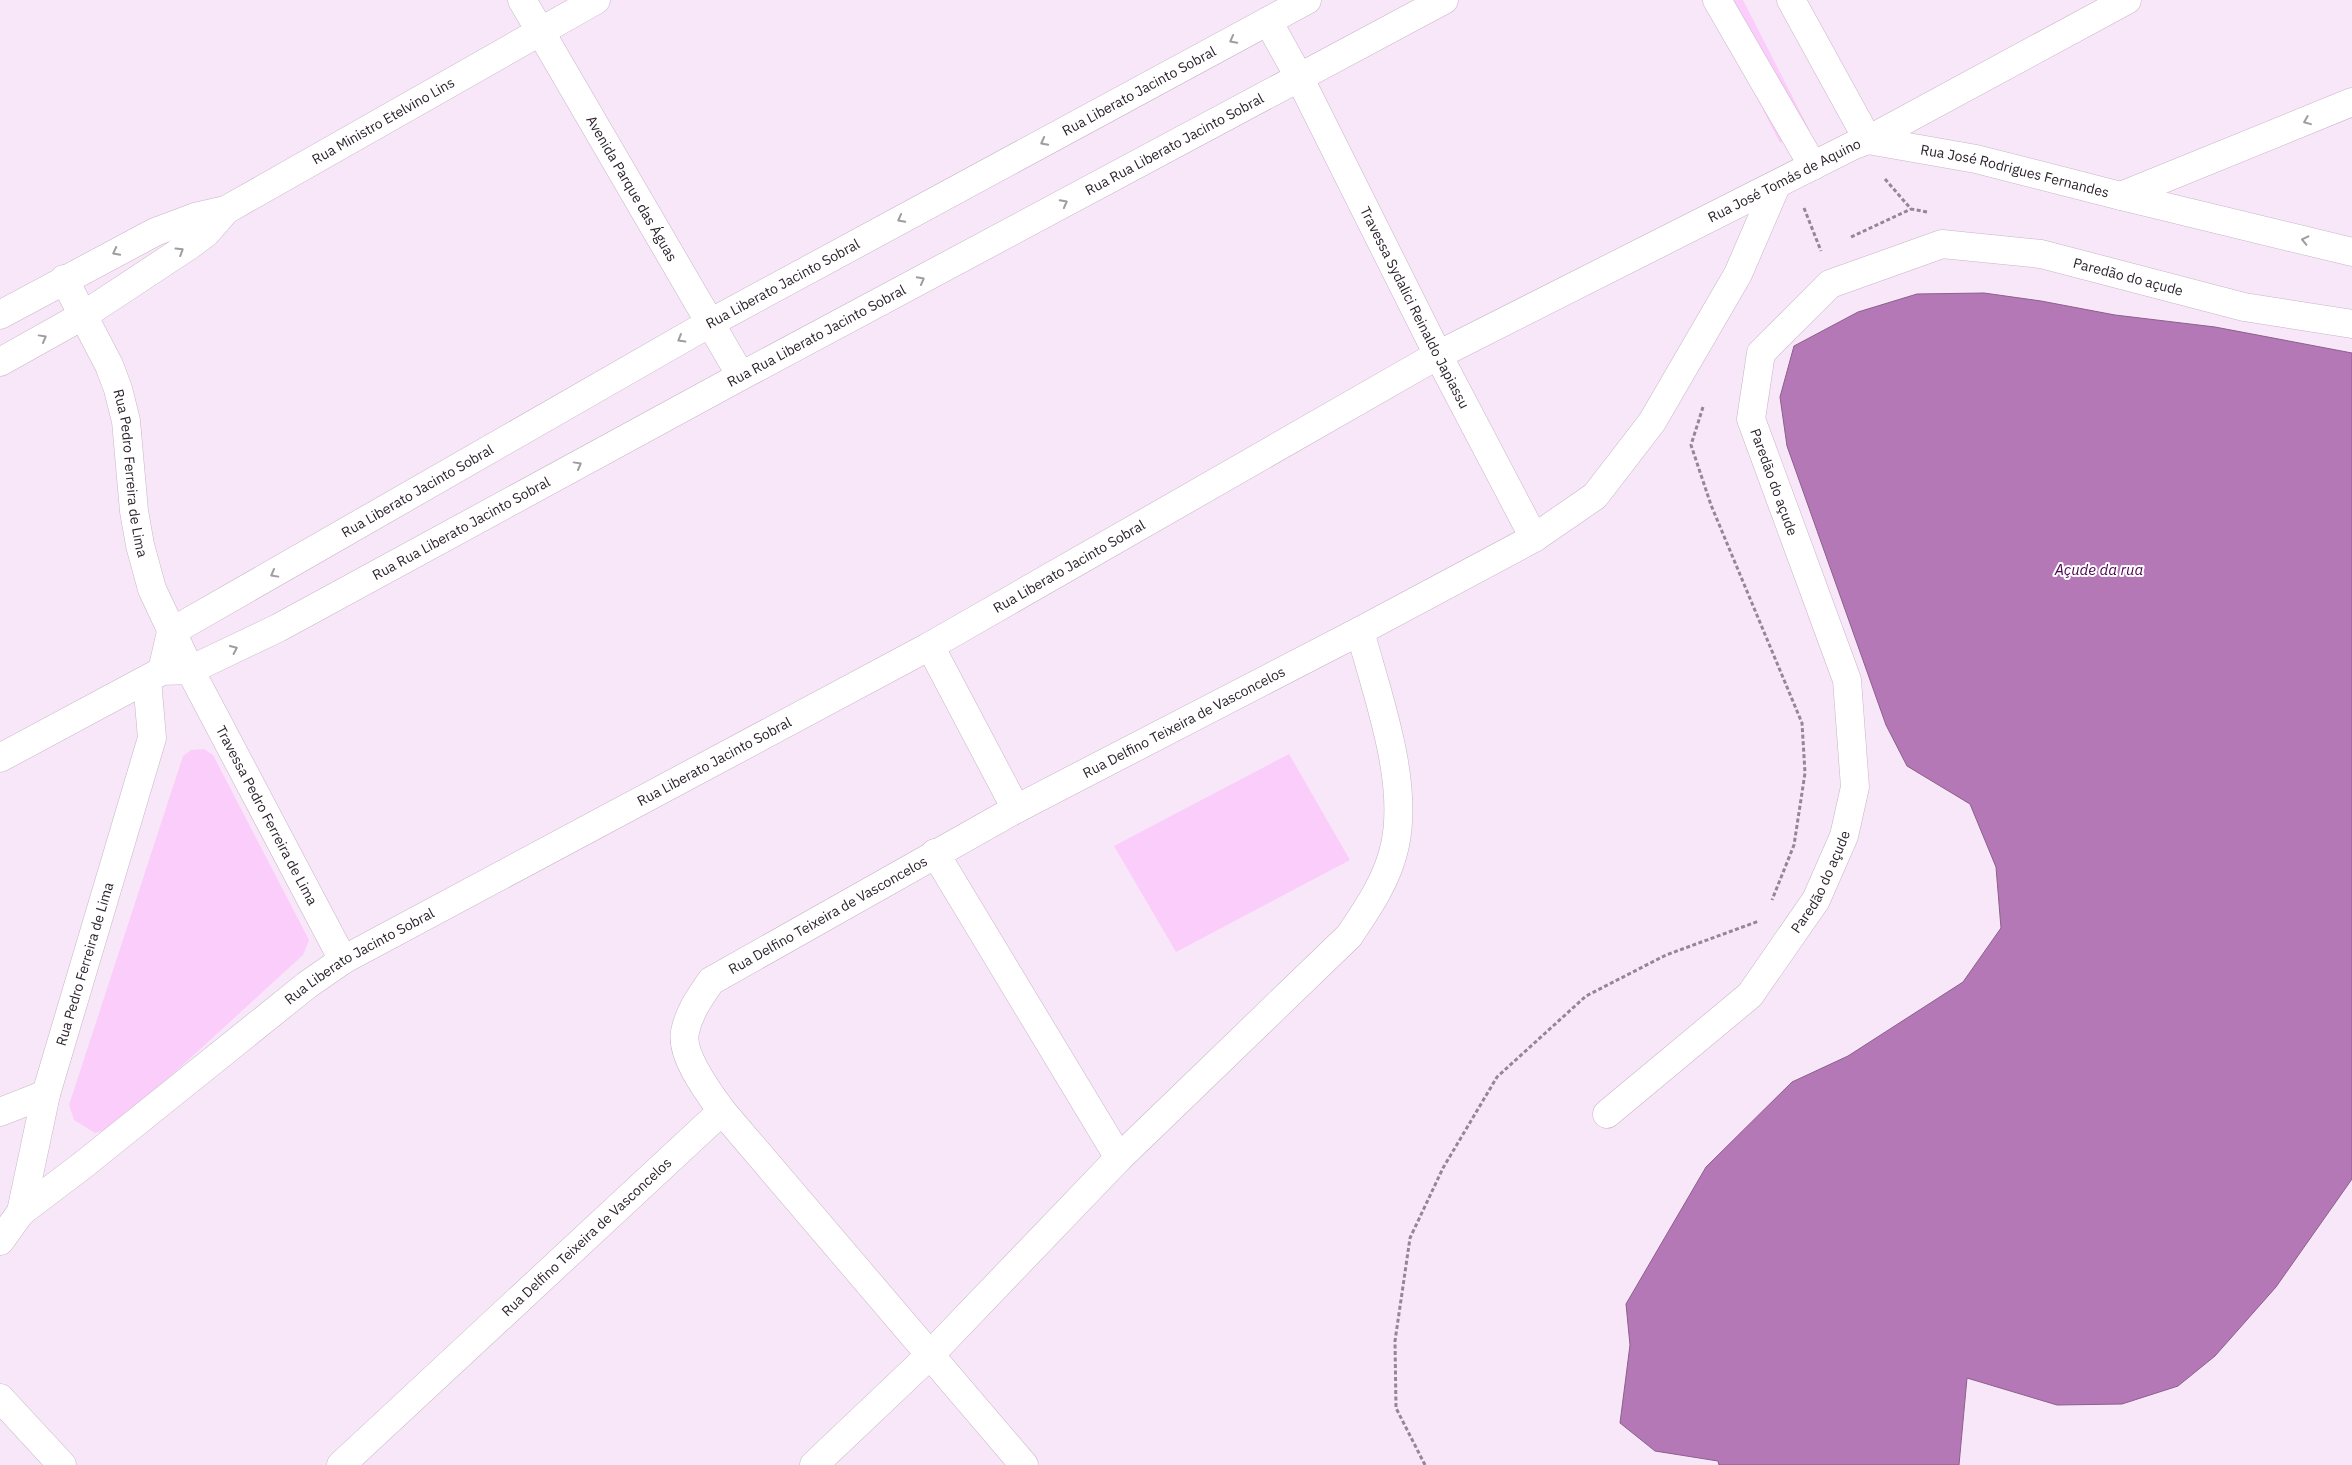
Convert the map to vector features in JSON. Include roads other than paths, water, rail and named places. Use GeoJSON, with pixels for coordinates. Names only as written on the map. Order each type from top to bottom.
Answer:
{"type":"FeatureCollection","features":[{"type":"Feature","properties":{"kind":"street","name":"Avenida Parque das Águas"},"geometry":{"type":"LineString","coordinates":[[522,0],[741,376]]}},
{"type":"Feature","properties":{"kind":"street","name":"Rua Ministro Etelvino Lins"},"geometry":{"type":"LineString","coordinates":[[0,315],[64,279],[174,224],[226,210],[541,33],[596,0]]}},
{"type":"Feature","properties":{"kind":"street","name":"Rua Liberato Jacinto Sobral"},"geometry":{"type":"LineString","coordinates":[[171,632],[710,323],[1306,0]]}},
{"type":"Feature","properties":{"kind":"street","name":"Rua Rua Liberato Jacinto Sobral"},"geometry":{"type":"LineString","coordinates":[[190,670],[278,628],[741,376],[1444,0]]}},
{"type":"Feature","properties":{"kind":"street"},"geometry":{"type":"LineString","coordinates":[[1717,0],[1794,176]]}},
{"type":"Feature","properties":{"kind":"street"},"geometry":{"type":"LineString","coordinates":[[1791,0],[1868,140]]}},
{"type":"Feature","properties":{"kind":"street","name":"Rua José Tomás de Aquino"},"geometry":{"type":"LineString","coordinates":[[1438,356],[1868,140],[2127,0]]}},
{"type":"Feature","properties":{"kind":"street","name":"Travessa Sydalici Reinaldo Japiassu"},"geometry":{"type":"LineString","coordinates":[[1268,22],[1299,77],[1438,356],[1534,538]]}},
{"type":"Feature","properties":{"kind":"street","name":"Rua José Rodrigues Fernandes"},"geometry":{"type":"LineString","coordinates":[[1868,140],[1976,159],[2121,196],[2352,102]]}},
{"type":"Feature","properties":{"kind":"street","name":"Rua Delfino Teixeira de Vasconcelos"},"geometry":{"type":"LineString","coordinates":[[341,1465],[722,1111],[700,1080],[689,1055],[684,1034],[693,1008],[711,981],[1016,809],[1360,631],[1534,538],[1595,496],[1652,422],[1794,176]]}},
{"type":"Feature","properties":{"kind":"street"},"geometry":{"type":"LineString","coordinates":[[2121,196],[2352,252]]}},
{"type":"Feature","properties":{"kind":"street","name":"Rua Ministro Etelvino Lins"},"geometry":{"type":"LineString","coordinates":[[0,362],[84,315],[206,233],[226,210]]}},
{"type":"Feature","properties":{"kind":"street","name":"Paredão do açude"},"geometry":{"type":"LineString","coordinates":[[1607,1114],[1750,995],[1816,900],[1844,836],[1856,787],[1847,680],[1751,419],[1761,353],[1830,284],[1942,244],[2042,254],[2244,307],[2352,324]]}},
{"type":"Feature","properties":{"kind":"street","name":"Rua Pedro Ferreira de Lima"},"geometry":{"type":"LineString","coordinates":[[64,279],[109,365],[118,389],[126,421],[134,511],[140,544],[152,589],[190,670]]}},
{"type":"Feature","properties":{"kind":"street","name":"Rua Liberato Jacinto Sobral"},"geometry":{"type":"LineString","coordinates":[[21,1212],[83,1166],[307,985],[343,960],[930,646],[1438,356]]}},
{"type":"Feature","properties":{"kind":"street"},"geometry":{"type":"LineString","coordinates":[[814,1465],[930,1355],[1119,1158],[1349,936],[1377,895],[1395,844],[1398,797],[1390,746],[1360,631]]}},
{"type":"Feature","properties":{"kind":"street","name":"Rua Pedro Ferreira de Lima"},"geometry":{"type":"LineString","coordinates":[[0,1241],[21,1212],[46,1094],[152,738],[154,676],[171,632]]}},
{"type":"Feature","properties":{"kind":"street"},"geometry":{"type":"LineString","coordinates":[[930,646],[1016,809]]}},
{"type":"Feature","properties":{"kind":"street"},"geometry":{"type":"LineString","coordinates":[[0,758],[154,676],[190,670]]}},
{"type":"Feature","properties":{"kind":"street","name":"Travessa Pedro Ferreira de Lima"},"geometry":{"type":"LineString","coordinates":[[190,670],[343,960]]}},
{"type":"Feature","properties":{"kind":"street"},"geometry":{"type":"LineString","coordinates":[[935,853],[1119,1158]]}},
{"type":"Feature","properties":{"kind":"street"},"geometry":{"type":"LineString","coordinates":[[0,1112],[46,1094]]}},
{"type":"Feature","properties":{"kind":"street"},"geometry":{"type":"LineString","coordinates":[[722,1111],[1024,1465]]}},
{"type":"Feature","properties":{"kind":"street"},"geometry":{"type":"LineString","coordinates":[[0,1398],[62,1465]]}},
{"type":"Feature","properties":{"kind":"water","name":"Açude da rua"},"geometry":{"type":"Polygon","coordinates":[[[1984,293],[2041,301],[2115,315],[2215,327],[2352,353],[2352,1179],[2276,1287],[2215,1356],[2178,1386],[2122,1404],[2057,1405],[1967,1378],[1959,1465],[1719,1465],[1718,1461],[1655,1451],[1620,1423],[1630,1345],[1626,1304],[1706,1167],[1792,1082],[1848,1056],[1963,982],[2001,928],[1996,867],[1970,804],[1907,766],[1886,725],[1787,446],[1780,397],[1794,346],[1858,312],[1917,294],[1984,293]]]}}]}
